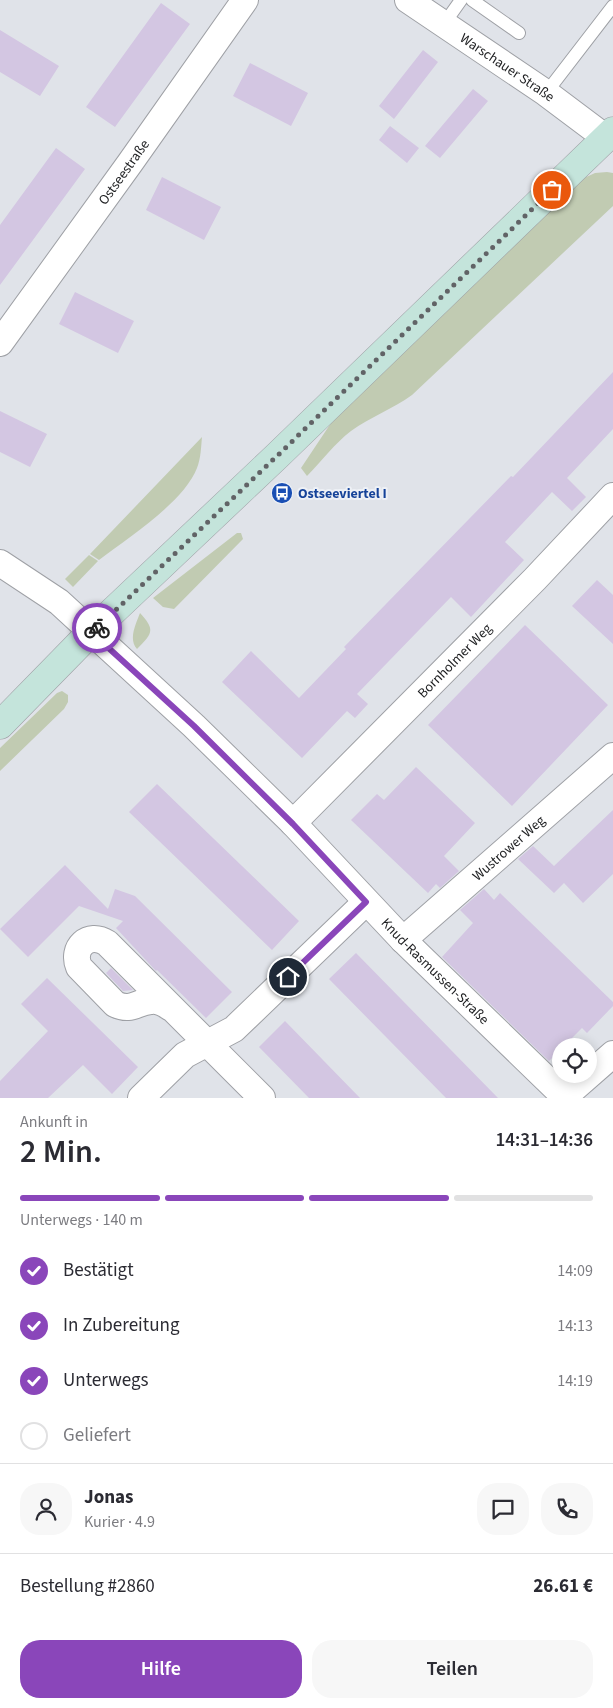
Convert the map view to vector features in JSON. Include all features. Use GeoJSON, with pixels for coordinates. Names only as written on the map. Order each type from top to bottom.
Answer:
{"type":"FeatureCollection","features":[{"type":"Feature","properties":{"kind":"main road"},"geometry":{"type":"LineString","coordinates":[[0,725],[91,632],[611,138]]}},
{"type":"Feature","properties":{"kind":"street","name":"Warschauer Straße"},"geometry":{"type":"LineString","coordinates":[[408,0],[611,138]]}},
{"type":"Feature","properties":{"kind":"street","name":"Ostseestraße"},"geometry":{"type":"LineString","coordinates":[[0,343],[130,163],[240,2]]}},
{"type":"Feature","properties":{"kind":"street","name":"Bornholmer Weg"},"geometry":{"type":"LineString","coordinates":[[293,824],[535,579],[613,496]]}},
{"type":"Feature","properties":{"kind":"street","name":"Knud-Rasmussen-Straße"},"geometry":{"type":"LineString","coordinates":[[0,563],[50,594],[194,726],[293,824],[403,940],[565,1097]]}},
{"type":"Feature","properties":{"kind":"street","name":"Wustrower Weg"},"geometry":{"type":"LineString","coordinates":[[403,940],[613,756]]}},
{"type":"Feature","properties":{"kind":"street"},"geometry":{"type":"LineString","coordinates":[[141,1098],[185,1055],[234,1029],[366,902]]}},
{"type":"Feature","properties":{"kind":"street"},"geometry":{"type":"LineString","coordinates":[[171,1008],[262,1098]]}},
{"type":"Feature","properties":{"kind":"street"},"geometry":{"type":"LineString","coordinates":[[565,1097],[613,1054]]}},
{"type":"Feature","properties":{"kind":"lane"},"geometry":{"type":"LineString","coordinates":[[444,24],[461,0]]}},
{"type":"Feature","properties":{"kind":"lane"},"geometry":{"type":"LineString","coordinates":[[472,0],[519,33]]}},
{"type":"Feature","properties":{"kind":"lane"},"geometry":{"type":"LineString","coordinates":[[546,93],[613,6]]}},
{"type":"Feature","properties":{"kind":"green space"},"geometry":{"type":"Polygon","coordinates":[[[595,173],[613,173],[613,206],[412,395],[351,431],[307,476],[301,468],[339,411],[584,178],[595,173]]]}},
{"type":"Feature","properties":{"kind":"green space"},"geometry":{"type":"Polygon","coordinates":[[[202,437],[197,468],[180,494],[154,518],[99,560],[90,554],[202,437]]]}},
{"type":"Feature","properties":{"kind":"green space"},"geometry":{"type":"Polygon","coordinates":[[[237,533],[241,533],[243,539],[174,609],[163,607],[153,598],[237,533]]]}},
{"type":"Feature","properties":{"kind":"green space"},"geometry":{"type":"Polygon","coordinates":[[[89,555],[98,561],[73,587],[65,579],[89,555]]]}},
{"type":"Feature","properties":{"kind":"green space"},"geometry":{"type":"Polygon","coordinates":[[[140,613],[148,624],[150,632],[149,636],[137,649],[134,645],[133,636],[140,613]]]}},
{"type":"Feature","properties":{"kind":"green space"},"geometry":{"type":"Polygon","coordinates":[[[62,691],[68,695],[68,702],[64,709],[0,771],[0,748],[57,693],[62,691]]]}},
{"type":"Feature","properties":{"kind":"building"},"geometry":{"type":"Polygon","coordinates":[[[161,3],[190,24],[115,127],[86,107],[161,3]]]}},
{"type":"Feature","properties":{"kind":"building"},"geometry":{"type":"Polygon","coordinates":[[[0,30],[59,66],[40,96],[0,72],[0,30]]]}},
{"type":"Feature","properties":{"kind":"building"},"geometry":{"type":"Polygon","coordinates":[[[423,50],[438,62],[394,119],[379,106],[423,50]]]}},
{"type":"Feature","properties":{"kind":"building"},"geometry":{"type":"Polygon","coordinates":[[[250,63],[308,93],[291,126],[233,96],[250,63]]]}},
{"type":"Feature","properties":{"kind":"building"},"geometry":{"type":"Polygon","coordinates":[[[473,89],[488,101],[440,158],[425,146],[473,89]]]}},
{"type":"Feature","properties":{"kind":"building"},"geometry":{"type":"Polygon","coordinates":[[[390,126],[419,148],[407,163],[379,140],[390,126]]]}},
{"type":"Feature","properties":{"kind":"building"},"geometry":{"type":"Polygon","coordinates":[[[56,148],[85,169],[0,285],[0,225],[56,148]]]}},
{"type":"Feature","properties":{"kind":"building"},"geometry":{"type":"Polygon","coordinates":[[[162,177],[221,207],[204,240],[146,210],[162,177]]]}},
{"type":"Feature","properties":{"kind":"building"},"geometry":{"type":"Polygon","coordinates":[[[75,292],[134,321],[118,353],[59,324],[75,292]]]}},
{"type":"Feature","properties":{"kind":"building"},"geometry":{"type":"Polygon","coordinates":[[[613,372],[613,429],[567,478],[586,497],[572,511],[552,492],[505,542],[524,560],[471,617],[451,597],[357,694],[368,704],[355,718],[347,711],[302,758],[222,682],[251,651],[299,698],[346,649],[344,647],[511,476],[513,477],[613,372]]]}},
{"type":"Feature","properties":{"kind":"building"},"geometry":{"type":"Polygon","coordinates":[[[0,411],[47,434],[30,467],[0,452],[0,411]]]}},
{"type":"Feature","properties":{"kind":"building"},"geometry":{"type":"Polygon","coordinates":[[[597,580],[613,595],[613,644],[572,606],[597,580]]]}},
{"type":"Feature","properties":{"kind":"building"},"geometry":{"type":"Polygon","coordinates":[[[525,625],[608,705],[512,806],[428,725],[525,625]]]}},
{"type":"Feature","properties":{"kind":"building"},"geometry":{"type":"Polygon","coordinates":[[[416,767],[475,823],[444,856],[459,871],[440,888],[436,884],[428,893],[351,820],[377,794],[384,800],[416,767]]]}},
{"type":"Feature","properties":{"kind":"building"},"geometry":{"type":"Polygon","coordinates":[[[157,784],[299,921],[272,950],[129,812],[157,784]]]}},
{"type":"Feature","properties":{"kind":"building"},"geometry":{"type":"Polygon","coordinates":[[[613,810],[613,874],[583,903],[564,883],[554,893],[518,859],[533,846],[554,866],[613,810]]]}},
{"type":"Feature","properties":{"kind":"building"},"geometry":{"type":"Polygon","coordinates":[[[65,865],[108,909],[115,889],[135,896],[232,992],[206,1018],[156,971],[116,928],[123,921],[79,906],[28,957],[0,929],[65,865]]]}},
{"type":"Feature","properties":{"kind":"building"},"geometry":{"type":"Polygon","coordinates":[[[484,889],[494,900],[500,893],[613,1002],[613,1006],[587,1033],[582,1028],[572,1038],[552,1038],[552,1058],[549,1061],[442,957],[473,923],[460,910],[484,889]]]}},
{"type":"Feature","properties":{"kind":"building"},"geometry":{"type":"Polygon","coordinates":[[[356,953],[498,1098],[446,1098],[329,979],[356,953]]]}},
{"type":"Feature","properties":{"kind":"building"},"geometry":{"type":"Polygon","coordinates":[[[111,968],[133,990],[123,991],[106,973],[111,968]]]}},
{"type":"Feature","properties":{"kind":"building"},"geometry":{"type":"Polygon","coordinates":[[[47,978],[138,1067],[112,1094],[83,1065],[48,1098],[0,1098],[0,1081],[48,1031],[21,1004],[47,978]]]}},
{"type":"Feature","properties":{"kind":"building"},"geometry":{"type":"Polygon","coordinates":[[[285,1021],[360,1098],[309,1098],[259,1047],[285,1021]]]}},
{"type":"Feature","properties":{"kind":"way so far"},"geometry":{"type":"LineString","coordinates":[[97,628],[552,190]]}},
{"type":"Feature","properties":{"kind":"place","name":"Ostseeviertel I"},"geometry":{"type":"Point","coordinates":[282,493]}},
{"type":"Feature","properties":{"kind":"route"},"geometry":{"type":"LineString","coordinates":[[97,628],[91,632],[194,726],[293,824],[366,902],[288,977]]}}]}
